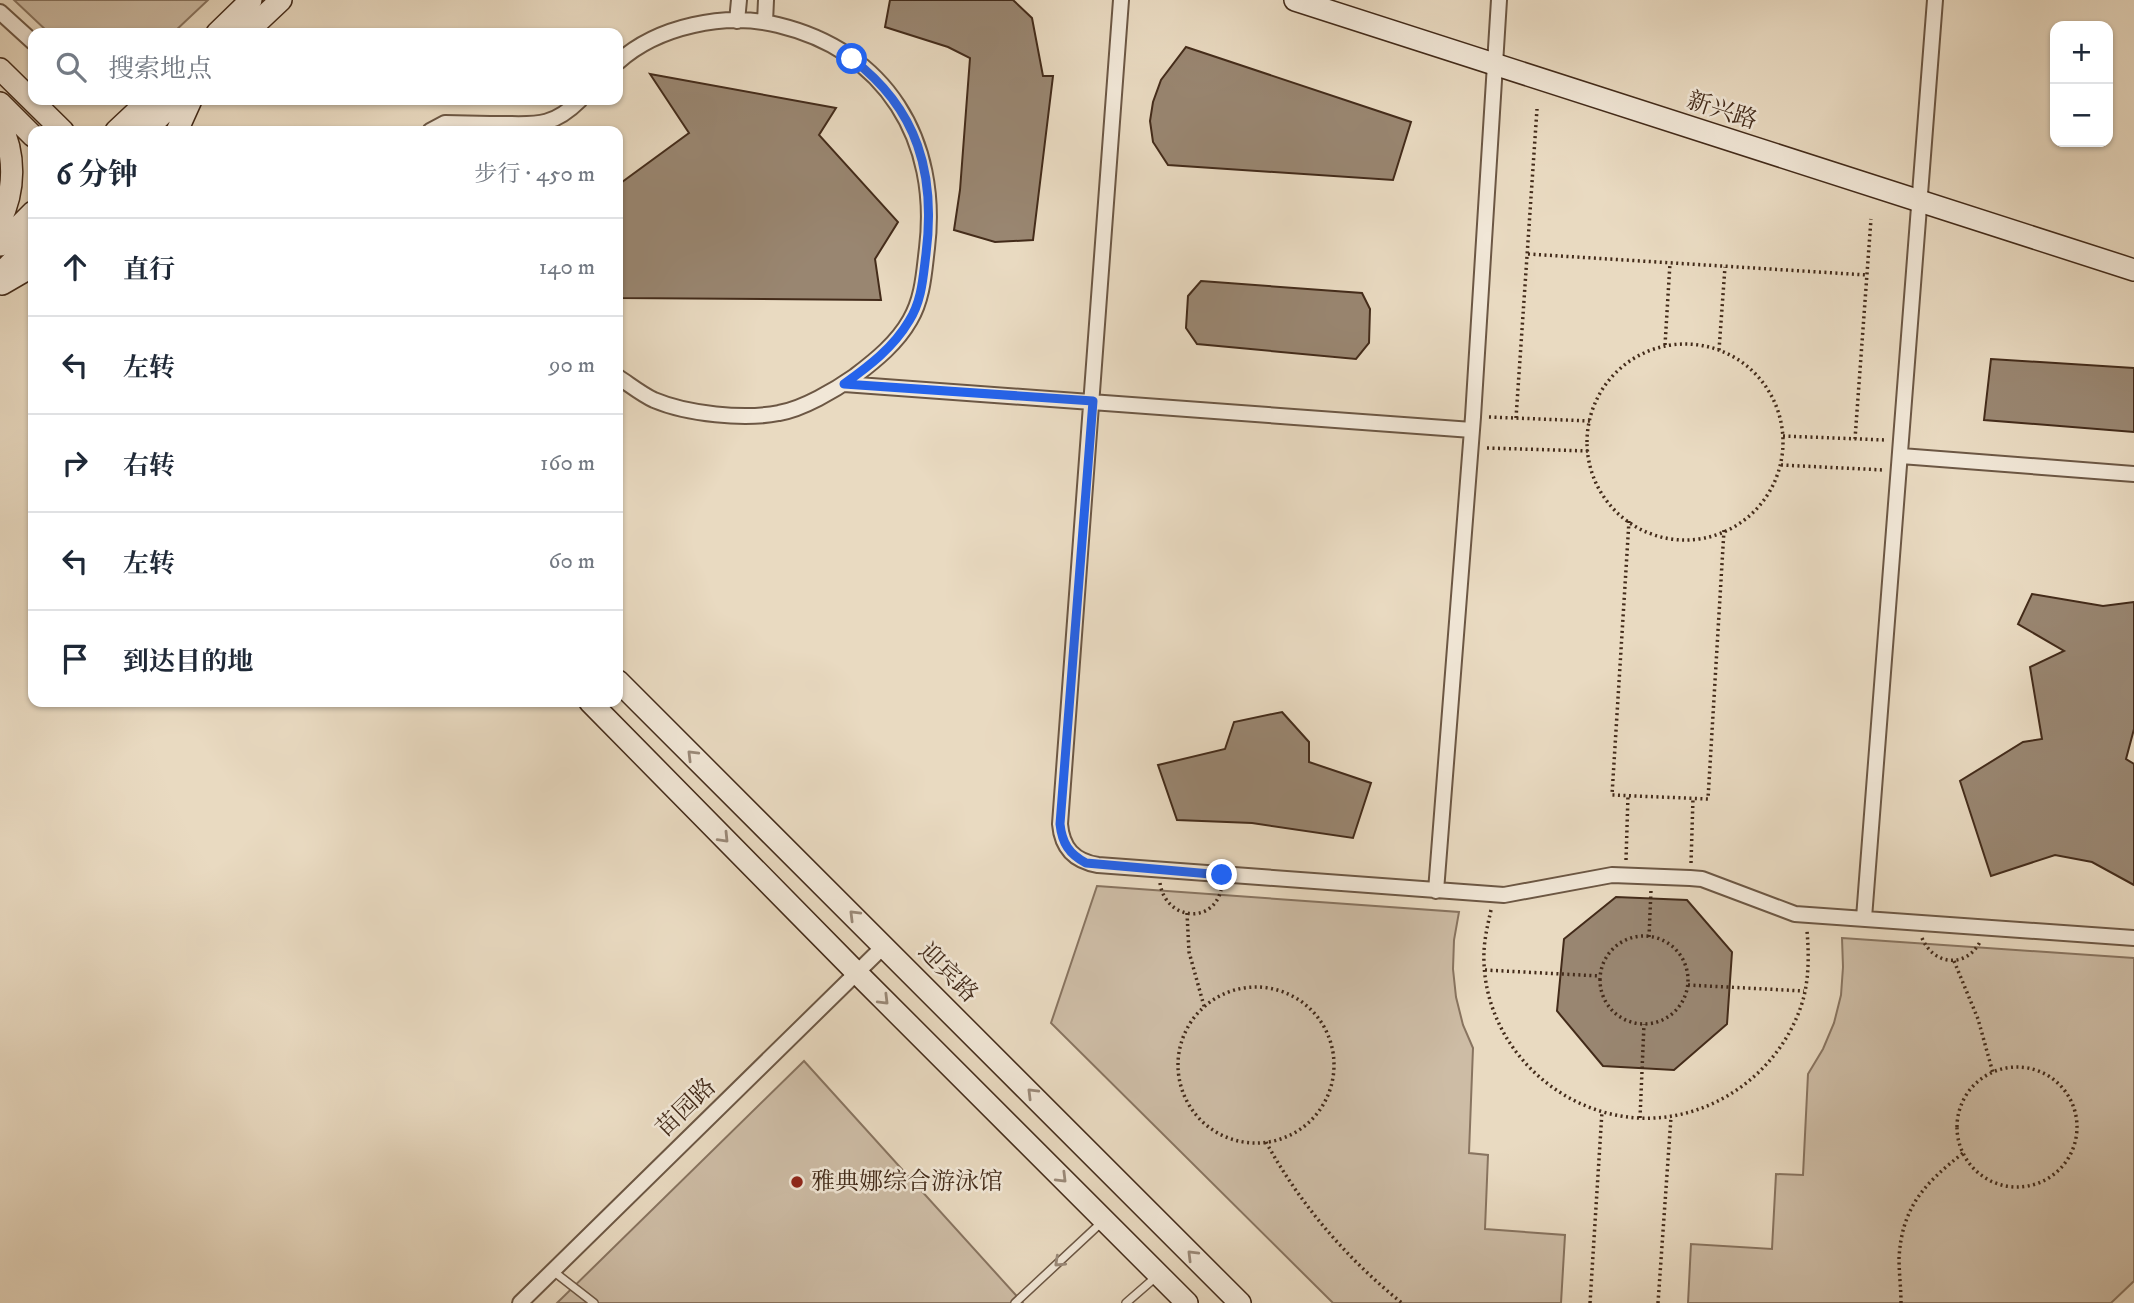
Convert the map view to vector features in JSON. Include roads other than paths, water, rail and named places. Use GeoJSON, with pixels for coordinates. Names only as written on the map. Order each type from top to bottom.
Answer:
{"type":"FeatureCollection","features":[{"type":"Feature","properties":{"kind":"main road"},"geometry":{"type":"LineString","coordinates":[[222,28],[251,0]]}},
{"type":"Feature","properties":{"kind":"main road"},"geometry":{"type":"LineString","coordinates":[[251,28],[281,0]]}},
{"type":"Feature","properties":{"kind":"main road","name":"新兴路"},"geometry":{"type":"LineString","coordinates":[[1295,0],[2134,270]]}},
{"type":"Feature","properties":{"kind":"main road"},"geometry":{"type":"LineString","coordinates":[[0,68],[28,82]]}},
{"type":"Feature","properties":{"kind":"main road"},"geometry":{"type":"LineString","coordinates":[[0,68],[28,96]]}},
{"type":"Feature","properties":{"kind":"main road"},"geometry":{"type":"LineString","coordinates":[[0,103],[28,131]]}},
{"type":"Feature","properties":{"kind":"main road"},"geometry":{"type":"LineString","coordinates":[[37,105],[58,126]]}},
{"type":"Feature","properties":{"kind":"main road"},"geometry":{"type":"LineString","coordinates":[[122,126],[144,105]]}},
{"type":"Feature","properties":{"kind":"main road"},"geometry":{"type":"LineString","coordinates":[[150,126],[172,105]]}},
{"type":"Feature","properties":{"kind":"main road"},"geometry":{"type":"LineString","coordinates":[[179,126],[189,105]]}},
{"type":"Feature","properties":{"kind":"main road"},"geometry":{"type":"LineString","coordinates":[[0,123],[11,157],[6,169],[5,211],[0,220]]}},
{"type":"Feature","properties":{"kind":"main road"},"geometry":{"type":"LineString","coordinates":[[0,245],[28,217]]}},
{"type":"Feature","properties":{"kind":"main road"},"geometry":{"type":"LineString","coordinates":[[0,274],[28,246]]}},
{"type":"Feature","properties":{"kind":"main road"},"geometry":{"type":"LineString","coordinates":[[0,285],[28,268]]}},
{"type":"Feature","properties":{"kind":"main road","name":"迎宾路"},"geometry":{"type":"LineString","coordinates":[[623,686],[1240,1303]]}},
{"type":"Feature","properties":{"kind":"main road"},"geometry":{"type":"LineString","coordinates":[[595,707],[1187,1303]]}},
{"type":"Feature","properties":{"kind":"street"},"geometry":{"type":"LineString","coordinates":[[737,21],[739,0]]}},
{"type":"Feature","properties":{"kind":"street"},"geometry":{"type":"LineString","coordinates":[[765,22],[766,0]]}},
{"type":"Feature","properties":{"kind":"street"},"geometry":{"type":"LineString","coordinates":[[1121,0],[1060,824],[1061,837],[1066,848],[1075,857],[1086,863],[1161,870],[1504,895],[1612,875],[1702,878],[1795,914],[2134,937]]}},
{"type":"Feature","properties":{"kind":"street"},"geometry":{"type":"LineString","coordinates":[[1436,891],[1473,423],[1499,0]]}},
{"type":"Feature","properties":{"kind":"street"},"geometry":{"type":"LineString","coordinates":[[1864,918],[1935,0]]}},
{"type":"Feature","properties":{"kind":"street"},"geometry":{"type":"LineString","coordinates":[[0,12],[28,37]]}},
{"type":"Feature","properties":{"kind":"street"},"geometry":{"type":"LineString","coordinates":[[623,58],[670,33],[696,25],[737,21],[765,22],[786,27],[833,47],[872,73],[887,89],[912,131],[923,163],[930,197],[922,292],[911,319],[898,338],[876,361],[844,384],[821,397],[780,413],[735,415],[697,411],[653,400],[623,380]]}},
{"type":"Feature","properties":{"kind":"street"},"geometry":{"type":"LineString","coordinates":[[510,126],[548,123],[561,118],[575,105]]}},
{"type":"Feature","properties":{"kind":"street"},"geometry":{"type":"LineString","coordinates":[[436,126],[453,122],[474,126]]}},
{"type":"Feature","properties":{"kind":"street"},"geometry":{"type":"LineString","coordinates":[[453,122],[464,126]]}},
{"type":"Feature","properties":{"kind":"street"},"geometry":{"type":"LineString","coordinates":[[844,384],[1473,423]]}},
{"type":"Feature","properties":{"kind":"street"},"geometry":{"type":"LineString","coordinates":[[1900,464],[2134,474]]}},
{"type":"Feature","properties":{"kind":"street","name":"苗园路"},"geometry":{"type":"LineString","coordinates":[[520,1303],[884,946]]}},
{"type":"Feature","properties":{"kind":"lane"},"geometry":{"type":"LineString","coordinates":[[1015,1303],[1104,1220]]}},
{"type":"Feature","properties":{"kind":"lane"},"geometry":{"type":"LineString","coordinates":[[552,1271],[594,1303]]}},
{"type":"Feature","properties":{"kind":"lane"},"geometry":{"type":"LineString","coordinates":[[1126,1303],[1159,1275]]}},
{"type":"Feature","properties":{"kind":"place","name":"雅典娜综合游泳馆"},"geometry":{"type":"Point","coordinates":[797,1182]}}]}
